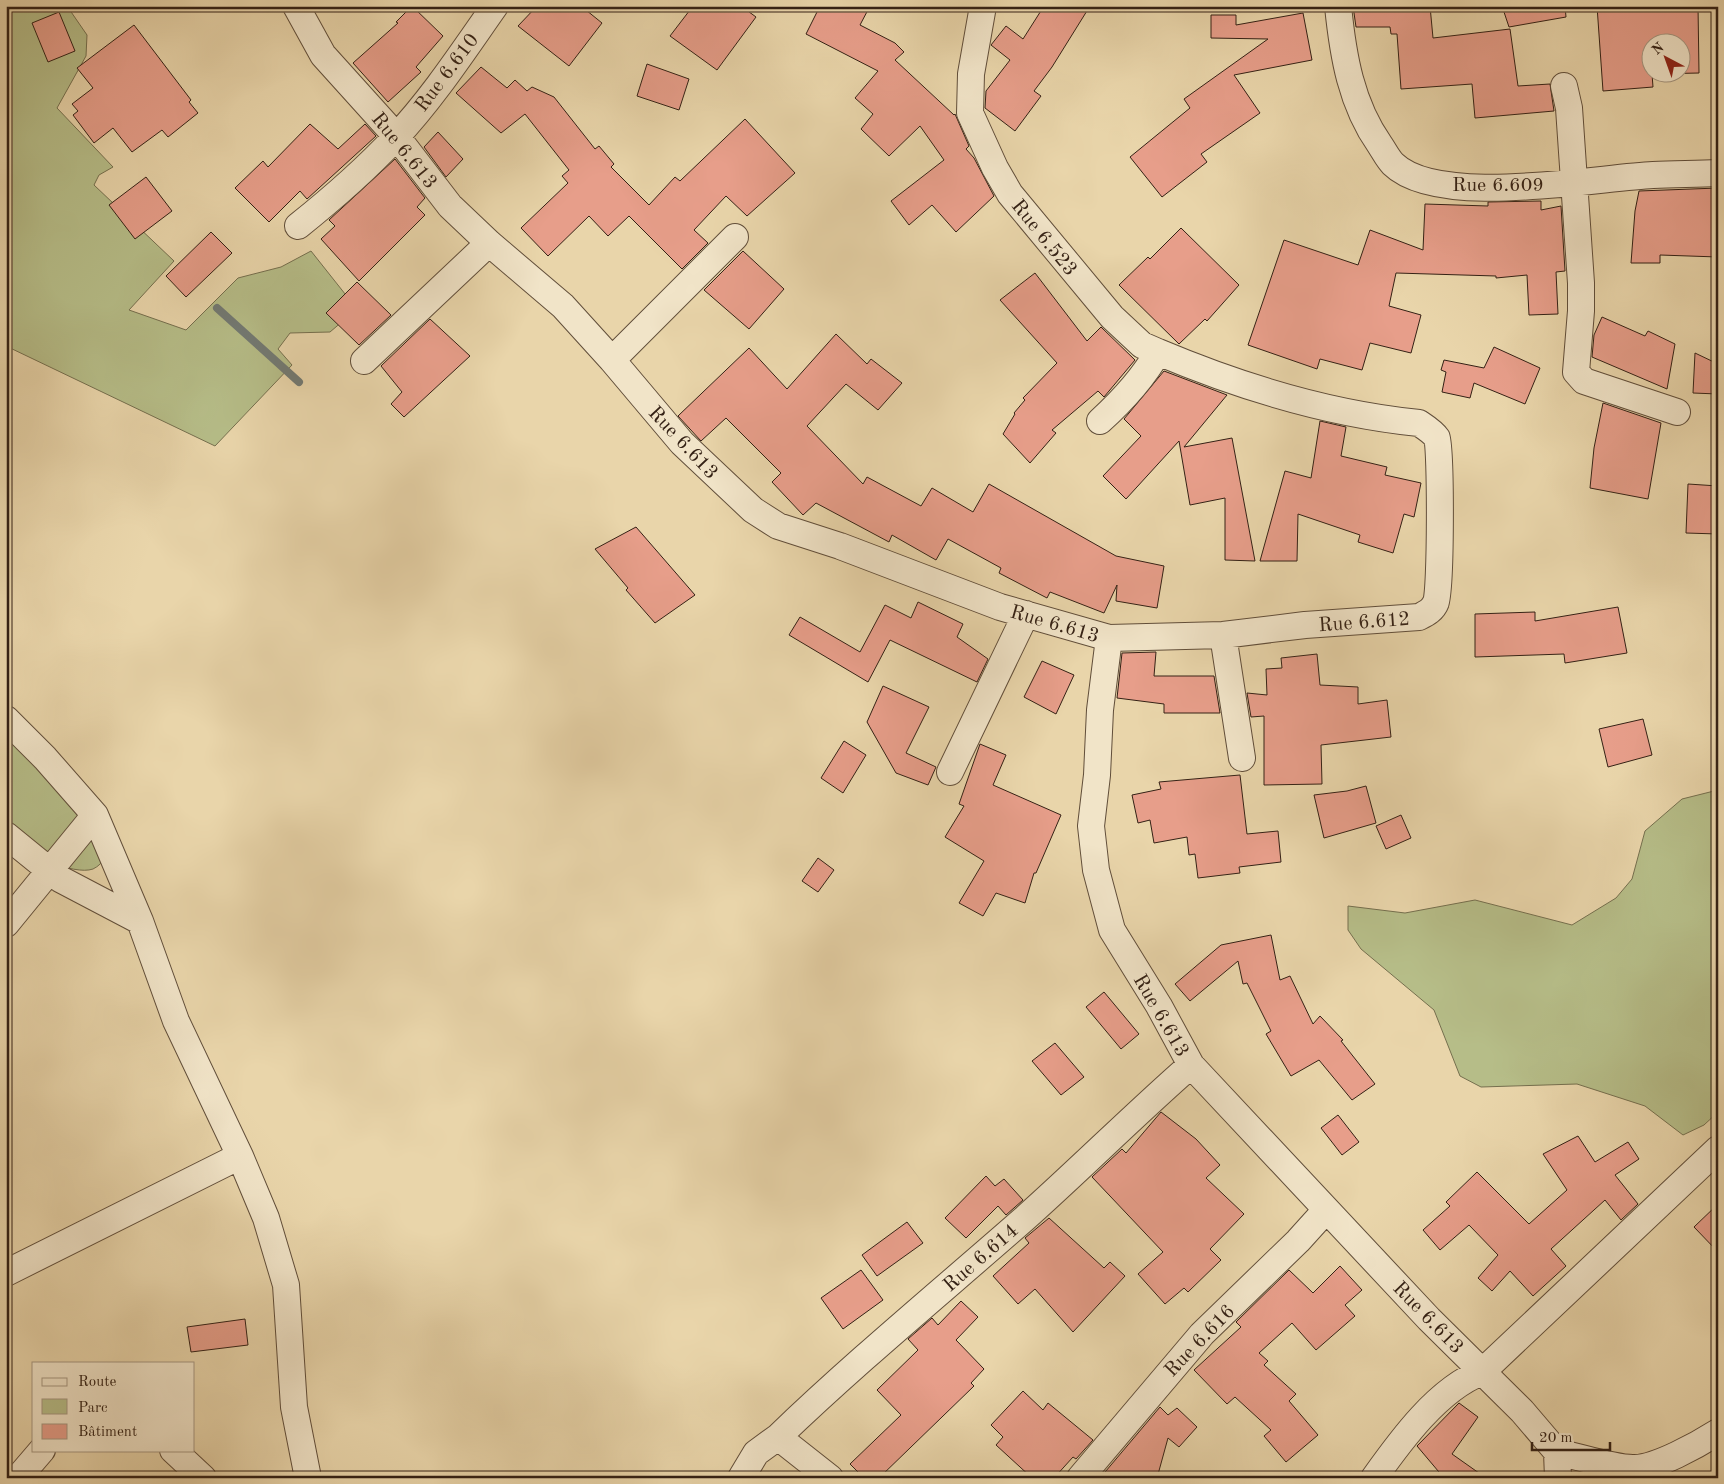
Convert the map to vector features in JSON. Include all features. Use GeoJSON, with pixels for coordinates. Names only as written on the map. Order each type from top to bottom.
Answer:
{"type":"FeatureCollection","features":[{"type":"Feature","properties":{"kind":"street","name":"Rue 6.613"},"geometry":{"type":"LineString","coordinates":[[296,6],[323,55],[396,137],[450,206],[489,243],[564,306],[682,443],[727,488],[753,510],[778,526],[1026,614],[1109,638],[1100,710],[1097,775],[1091,826],[1096,870],[1112,930],[1159,1006],[1191,1065],[1325,1206],[1326,1210],[1522,1411],[1556,1452]]}},
{"type":"Feature","properties":{"kind":"street","name":"Rue 6.610"},"geometry":{"type":"LineString","coordinates":[[298,226],[344,190],[396,137],[461,55],[495,6]]}},
{"type":"Feature","properties":{"kind":"street","name":"Rue 6.523"},"geometry":{"type":"LineString","coordinates":[[983,6],[971,74],[970,113],[994,168],[1010,194],[1106,310],[1142,344],[1214,376],[1347,412],[1420,423],[1428,429]]}},
{"type":"Feature","properties":{"kind":"street","name":"Rue 6.609"},"geometry":{"type":"LineString","coordinates":[[1338,6],[1342,49],[1355,100],[1366,126],[1394,164],[1412,177],[1472,188],[1653,175],[1718,173]]}},
{"type":"Feature","properties":{"kind":"street"},"geometry":{"type":"LineString","coordinates":[[1564,86],[1569,108],[1581,283],[1582,311],[1576,372],[1584,381],[1677,412]]}},
{"type":"Feature","properties":{"kind":"street"},"geometry":{"type":"LineString","coordinates":[[612,360],[735,237]]}},
{"type":"Feature","properties":{"kind":"street"},"geometry":{"type":"LineString","coordinates":[[364,361],[489,243]]}},
{"type":"Feature","properties":{"kind":"street"},"geometry":{"type":"LineString","coordinates":[[1100,421],[1119,403],[1149,367],[1158,352]]}},
{"type":"Feature","properties":{"kind":"street","name":"Rue 6.612"},"geometry":{"type":"LineString","coordinates":[[1109,638],[1223,635],[1305,625],[1419,617],[1429,612],[1437,601],[1440,524],[1437,439],[1428,429]]}},
{"type":"Feature","properties":{"kind":"street"},"geometry":{"type":"LineString","coordinates":[[950,772],[1026,614]]}},
{"type":"Feature","properties":{"kind":"street"},"geometry":{"type":"LineString","coordinates":[[1223,635],[1242,758]]}},
{"type":"Feature","properties":{"kind":"street"},"geometry":{"type":"LineString","coordinates":[[6,719],[46,758],[95,815],[140,921],[176,1021],[240,1156],[266,1218],[286,1285],[294,1407],[308,1478]]}},
{"type":"Feature","properties":{"kind":"street"},"geometry":{"type":"LineString","coordinates":[[6,924],[95,815]]}},
{"type":"Feature","properties":{"kind":"street"},"geometry":{"type":"LineString","coordinates":[[6,835],[60,879],[140,921]]}},
{"type":"Feature","properties":{"kind":"street","name":"Rue 6.614"},"geometry":{"type":"LineString","coordinates":[[742,1478],[756,1453],[783,1440],[810,1404],[878,1348],[1191,1065]]}},
{"type":"Feature","properties":{"kind":"street"},"geometry":{"type":"LineString","coordinates":[[1374,1478],[1428,1411],[1453,1386],[1482,1372],[1718,1148]]}},
{"type":"Feature","properties":{"kind":"street"},"geometry":{"type":"LineString","coordinates":[[6,1273],[240,1156]]}},
{"type":"Feature","properties":{"kind":"street","name":"Rue 6.616"},"geometry":{"type":"LineString","coordinates":[[1080,1478],[1202,1334],[1298,1241],[1326,1210]]}},
{"type":"Feature","properties":{"kind":"street"},"geometry":{"type":"LineString","coordinates":[[1558,1478],[1556,1452],[1633,1468],[1662,1460],[1692,1448],[1718,1432]]}},
{"type":"Feature","properties":{"kind":"street"},"geometry":{"type":"LineString","coordinates":[[783,1440],[830,1478]]}},
{"type":"Feature","properties":{"kind":"street"},"geometry":{"type":"LineString","coordinates":[[18,1478],[40,1452]]}},
{"type":"Feature","properties":{"kind":"street"},"geometry":{"type":"LineString","coordinates":[[175,1452],[203,1478]]}},
{"type":"Feature","properties":{"kind":"green space"},"geometry":{"type":"Polygon","coordinates":[[[6,6],[67,6],[87,35],[86,56],[57,108],[113,167],[99,175],[94,185],[174,261],[129,310],[186,330],[238,278],[281,267],[311,251],[357,309],[330,332],[290,333],[278,349],[292,365],[215,446],[6,346],[6,6]]]}},
{"type":"Feature","properties":{"kind":"green space"},"geometry":{"type":"Polygon","coordinates":[[[6,719],[115,842],[97,867],[84,870],[74,869],[6,845],[6,719]]]}},
{"type":"Feature","properties":{"kind":"green space"},"geometry":{"type":"Polygon","coordinates":[[[1718,790],[1718,1112],[1704,1125],[1683,1135],[1645,1106],[1577,1084],[1481,1087],[1460,1076],[1434,1010],[1361,949],[1348,930],[1348,906],[1405,913],[1475,900],[1572,925],[1616,898],[1632,879],[1645,831],[1682,799],[1718,790]]]}},
{"type":"Feature","properties":{"kind":"building"},"geometry":{"type":"Polygon","coordinates":[[[412,6],[443,36],[416,67],[421,72],[388,102],[353,63],[398,23],[396,22],[412,6]]]}},
{"type":"Feature","properties":{"kind":"building"},"geometry":{"type":"Polygon","coordinates":[[[537,6],[581,6],[602,23],[569,66],[518,26],[537,6]]]}},
{"type":"Feature","properties":{"kind":"building"},"geometry":{"type":"Polygon","coordinates":[[[693,6],[741,6],[756,17],[717,70],[670,36],[693,6]]]}},
{"type":"Feature","properties":{"kind":"building"},"geometry":{"type":"Polygon","coordinates":[[[820,6],[870,6],[860,25],[895,43],[904,52],[895,60],[955,114],[969,146],[966,149],[974,158],[994,196],[956,232],[932,205],[909,225],[891,201],[944,160],[920,126],[889,156],[861,129],[873,114],[855,98],[878,71],[806,34],[820,6]]]}},
{"type":"Feature","properties":{"kind":"building"},"geometry":{"type":"Polygon","coordinates":[[[1044,6],[1090,6],[1052,67],[1034,91],[1041,96],[1015,131],[985,108],[986,91],[1010,60],[991,45],[1006,26],[1023,39],[1044,6]]]}},
{"type":"Feature","properties":{"kind":"building"},"geometry":{"type":"Polygon","coordinates":[[[1353,6],[1430,6],[1433,38],[1510,29],[1518,86],[1550,84],[1554,111],[1475,118],[1472,84],[1401,89],[1397,34],[1391,34],[1390,27],[1356,27],[1353,6]]]}},
{"type":"Feature","properties":{"kind":"building"},"geometry":{"type":"Polygon","coordinates":[[[1502,6],[1565,6],[1566,17],[1509,27],[1502,6]]]}},
{"type":"Feature","properties":{"kind":"building"},"geometry":{"type":"Polygon","coordinates":[[[1597,6],[1698,6],[1699,73],[1692,73],[1692,32],[1642,32],[1642,82],[1653,82],[1653,87],[1603,91],[1597,6]]]}},
{"type":"Feature","properties":{"kind":"building"},"geometry":{"type":"Polygon","coordinates":[[[59,12],[75,51],[48,62],[32,23],[59,12]]]}},
{"type":"Feature","properties":{"kind":"building"},"geometry":{"type":"Polygon","coordinates":[[[1303,13],[1312,60],[1234,75],[1260,113],[1201,154],[1207,162],[1162,197],[1130,157],[1190,108],[1184,99],[1268,39],[1211,38],[1211,15],[1236,15],[1236,25],[1303,13]]]}},
{"type":"Feature","properties":{"kind":"building"},"geometry":{"type":"Polygon","coordinates":[[[134,25],[191,100],[189,102],[198,113],[168,137],[162,130],[132,152],[113,128],[94,143],[73,115],[78,111],[72,104],[93,88],[77,68],[134,25]]]}},
{"type":"Feature","properties":{"kind":"building"},"geometry":{"type":"Polygon","coordinates":[[[647,64],[689,79],[679,110],[637,96],[647,64]]]}},
{"type":"Feature","properties":{"kind":"building"},"geometry":{"type":"Polygon","coordinates":[[[481,67],[507,88],[515,80],[527,91],[532,87],[554,97],[595,149],[599,146],[614,164],[611,167],[649,205],[675,177],[680,181],[745,119],[795,173],[747,216],[726,196],[694,230],[708,243],[682,269],[629,216],[608,236],[589,216],[548,256],[521,228],[568,183],[562,176],[569,170],[525,114],[501,133],[456,93],[481,67]]]}},
{"type":"Feature","properties":{"kind":"building"},"geometry":{"type":"Polygon","coordinates":[[[310,124],[338,149],[365,124],[376,136],[307,199],[300,191],[269,222],[235,188],[263,161],[268,167],[310,124]]]}},
{"type":"Feature","properties":{"kind":"building"},"geometry":{"type":"Polygon","coordinates":[[[438,132],[463,159],[446,177],[424,147],[438,132]]]}},
{"type":"Feature","properties":{"kind":"building"},"geometry":{"type":"Polygon","coordinates":[[[395,159],[425,198],[417,207],[425,215],[359,281],[321,239],[335,226],[329,220],[395,159]]]}},
{"type":"Feature","properties":{"kind":"building"},"geometry":{"type":"Polygon","coordinates":[[[146,177],[172,211],[135,239],[109,205],[146,177]]]}},
{"type":"Feature","properties":{"kind":"building"},"geometry":{"type":"Polygon","coordinates":[[[1718,188],[1718,257],[1660,255],[1660,263],[1631,263],[1635,211],[1639,191],[1718,188]]]}},
{"type":"Feature","properties":{"kind":"building"},"geometry":{"type":"Polygon","coordinates":[[[1541,201],[1541,210],[1561,206],[1565,271],[1556,272],[1558,314],[1529,315],[1527,275],[1496,278],[1496,276],[1396,273],[1389,306],[1421,315],[1411,353],[1370,343],[1362,370],[1320,359],[1317,369],[1248,345],[1284,240],[1358,265],[1370,230],[1423,250],[1425,204],[1488,206],[1488,202],[1541,201]]]}},
{"type":"Feature","properties":{"kind":"building"},"geometry":{"type":"Polygon","coordinates":[[[1181,228],[1239,285],[1207,321],[1205,319],[1179,344],[1119,285],[1148,257],[1150,259],[1181,228]]]}},
{"type":"Feature","properties":{"kind":"building"},"geometry":{"type":"Polygon","coordinates":[[[211,232],[232,253],[186,297],[166,276],[211,232]]]}},
{"type":"Feature","properties":{"kind":"building"},"geometry":{"type":"Polygon","coordinates":[[[743,251],[784,289],[749,329],[704,290],[743,251]]]}},
{"type":"Feature","properties":{"kind":"building"},"geometry":{"type":"Polygon","coordinates":[[[1035,273],[1087,341],[1101,327],[1135,360],[1104,397],[1098,391],[1052,430],[1056,433],[1030,463],[1003,434],[1014,413],[1025,400],[1023,398],[1057,363],[1000,300],[1035,273]]]}},
{"type":"Feature","properties":{"kind":"building"},"geometry":{"type":"Polygon","coordinates":[[[357,282],[391,315],[359,345],[326,313],[357,282]]]}},
{"type":"Feature","properties":{"kind":"building"},"geometry":{"type":"Polygon","coordinates":[[[1602,317],[1645,336],[1648,331],[1675,344],[1667,389],[1592,357],[1594,335],[1602,317]]]}},
{"type":"Feature","properties":{"kind":"building"},"geometry":{"type":"Polygon","coordinates":[[[430,319],[470,356],[404,417],[391,404],[402,392],[381,366],[430,319]]]}},
{"type":"Feature","properties":{"kind":"building"},"geometry":{"type":"Polygon","coordinates":[[[836,334],[867,364],[871,359],[902,383],[878,410],[846,384],[807,426],[863,484],[867,477],[921,506],[932,488],[973,512],[989,484],[1116,556],[1164,566],[1157,608],[1116,601],[1117,585],[1104,613],[1050,592],[1047,598],[999,573],[1001,568],[948,539],[936,560],[892,535],[889,542],[816,503],[803,515],[772,482],[781,473],[726,418],[701,441],[678,416],[749,348],[787,389],[836,334]]]}},
{"type":"Feature","properties":{"kind":"building"},"geometry":{"type":"Polygon","coordinates":[[[1494,347],[1540,368],[1525,404],[1474,383],[1470,398],[1442,392],[1446,372],[1441,370],[1444,360],[1484,368],[1494,347]]]}},
{"type":"Feature","properties":{"kind":"building"},"geometry":{"type":"Polygon","coordinates":[[[1695,353],[1718,364],[1718,394],[1693,393],[1695,353]]]}},
{"type":"Feature","properties":{"kind":"building"},"geometry":{"type":"Polygon","coordinates":[[[1164,371],[1227,395],[1184,447],[1232,438],[1255,561],[1225,560],[1225,498],[1190,505],[1179,441],[1126,499],[1103,476],[1141,436],[1124,419],[1164,371]]]}},
{"type":"Feature","properties":{"kind":"building"},"geometry":{"type":"Polygon","coordinates":[[[1603,403],[1661,423],[1648,499],[1590,488],[1594,448],[1603,403]]]}},
{"type":"Feature","properties":{"kind":"building"},"geometry":{"type":"Polygon","coordinates":[[[1320,421],[1346,427],[1341,456],[1387,467],[1385,475],[1421,483],[1414,517],[1404,514],[1393,553],[1358,542],[1360,535],[1298,514],[1297,561],[1260,561],[1285,471],[1311,478],[1320,421]]]}},
{"type":"Feature","properties":{"kind":"building"},"geometry":{"type":"Polygon","coordinates":[[[1688,484],[1718,486],[1718,534],[1686,533],[1688,484]]]}},
{"type":"Feature","properties":{"kind":"building"},"geometry":{"type":"Polygon","coordinates":[[[636,527],[695,595],[655,623],[626,590],[628,588],[595,549],[636,527]]]}},
{"type":"Feature","properties":{"kind":"building"},"geometry":{"type":"Polygon","coordinates":[[[918,602],[963,624],[957,637],[988,659],[977,682],[890,640],[868,682],[789,635],[800,617],[860,652],[885,605],[911,618],[918,602]]]}},
{"type":"Feature","properties":{"kind":"building"},"geometry":{"type":"Polygon","coordinates":[[[1618,607],[1627,653],[1565,663],[1564,654],[1475,657],[1475,614],[1535,612],[1535,621],[1618,607]]]}},
{"type":"Feature","properties":{"kind":"building"},"geometry":{"type":"Polygon","coordinates":[[[1156,652],[1154,676],[1214,676],[1220,713],[1164,713],[1164,704],[1117,698],[1122,653],[1156,652]]]}},
{"type":"Feature","properties":{"kind":"building"},"geometry":{"type":"Polygon","coordinates":[[[1317,654],[1320,685],[1358,687],[1358,704],[1387,700],[1391,737],[1321,745],[1322,784],[1264,785],[1264,716],[1251,717],[1247,693],[1267,695],[1266,669],[1282,668],[1281,658],[1317,654]]]}},
{"type":"Feature","properties":{"kind":"building"},"geometry":{"type":"Polygon","coordinates":[[[1042,661],[1074,675],[1056,714],[1024,697],[1042,661]]]}},
{"type":"Feature","properties":{"kind":"building"},"geometry":{"type":"Polygon","coordinates":[[[883,686],[929,707],[906,753],[936,767],[928,785],[896,773],[867,722],[883,686]]]}},
{"type":"Feature","properties":{"kind":"building"},"geometry":{"type":"Polygon","coordinates":[[[1643,719],[1652,755],[1608,767],[1599,729],[1643,719]]]}},
{"type":"Feature","properties":{"kind":"building"},"geometry":{"type":"Polygon","coordinates":[[[844,741],[866,755],[843,793],[821,778],[844,741]]]}},
{"type":"Feature","properties":{"kind":"building"},"geometry":{"type":"Polygon","coordinates":[[[980,744],[1006,755],[993,785],[1061,815],[1036,873],[1034,873],[1025,903],[996,893],[983,916],[959,903],[984,861],[945,837],[964,806],[959,804],[980,744]]]}},
{"type":"Feature","properties":{"kind":"building"},"geometry":{"type":"Polygon","coordinates":[[[1240,775],[1247,834],[1278,831],[1281,862],[1239,867],[1240,873],[1198,878],[1195,854],[1189,855],[1187,837],[1154,843],[1150,820],[1138,823],[1132,795],[1161,789],[1159,782],[1240,775]]]}},
{"type":"Feature","properties":{"kind":"building"},"geometry":{"type":"Polygon","coordinates":[[[1366,786],[1376,823],[1324,838],[1314,795],[1347,791],[1366,786]]]}},
{"type":"Feature","properties":{"kind":"building"},"geometry":{"type":"Polygon","coordinates":[[[1401,815],[1411,838],[1386,849],[1376,826],[1401,815]]]}},
{"type":"Feature","properties":{"kind":"building"},"geometry":{"type":"Polygon","coordinates":[[[818,858],[834,870],[818,892],[802,881],[818,858]]]}},
{"type":"Feature","properties":{"kind":"building"},"geometry":{"type":"Polygon","coordinates":[[[1271,935],[1280,980],[1290,976],[1313,1024],[1320,1016],[1343,1040],[1341,1041],[1375,1084],[1352,1100],[1319,1060],[1291,1076],[1266,1034],[1271,1031],[1247,983],[1243,984],[1238,961],[1190,1001],[1175,984],[1221,945],[1271,935]]]}},
{"type":"Feature","properties":{"kind":"building"},"geometry":{"type":"Polygon","coordinates":[[[1104,992],[1139,1034],[1121,1049],[1086,1007],[1104,992]]]}},
{"type":"Feature","properties":{"kind":"building"},"geometry":{"type":"Polygon","coordinates":[[[1055,1043],[1084,1077],[1061,1095],[1032,1061],[1055,1043]]]}},
{"type":"Feature","properties":{"kind":"building"},"geometry":{"type":"Polygon","coordinates":[[[1161,1112],[1196,1139],[1220,1165],[1206,1178],[1244,1214],[1210,1249],[1221,1260],[1188,1292],[1184,1288],[1165,1304],[1138,1274],[1163,1252],[1092,1177],[1122,1149],[1126,1153],[1161,1112]]]}},
{"type":"Feature","properties":{"kind":"building"},"geometry":{"type":"Polygon","coordinates":[[[1338,1115],[1359,1142],[1342,1155],[1321,1128],[1338,1115]]]}},
{"type":"Feature","properties":{"kind":"building"},"geometry":{"type":"Polygon","coordinates":[[[1578,1136],[1595,1162],[1628,1142],[1639,1159],[1615,1175],[1638,1204],[1621,1220],[1605,1200],[1551,1249],[1566,1266],[1533,1296],[1510,1271],[1492,1291],[1478,1278],[1498,1255],[1469,1225],[1440,1250],[1423,1230],[1450,1206],[1446,1202],[1477,1172],[1529,1224],[1567,1190],[1543,1154],[1578,1136]]]}},
{"type":"Feature","properties":{"kind":"building"},"geometry":{"type":"Polygon","coordinates":[[[986,1176],[995,1186],[1004,1179],[1023,1200],[1006,1215],[998,1206],[966,1238],[945,1218],[986,1176]]]}},
{"type":"Feature","properties":{"kind":"building"},"geometry":{"type":"Polygon","coordinates":[[[1718,1204],[1718,1252],[1694,1227],[1718,1204]]]}},
{"type":"Feature","properties":{"kind":"building"},"geometry":{"type":"Polygon","coordinates":[[[1049,1218],[1104,1268],[1110,1262],[1125,1276],[1073,1332],[1035,1289],[1018,1304],[993,1276],[1029,1243],[1025,1238],[1049,1218]]]}},
{"type":"Feature","properties":{"kind":"building"},"geometry":{"type":"Polygon","coordinates":[[[907,1222],[923,1243],[877,1276],[862,1255],[907,1222]]]}},
{"type":"Feature","properties":{"kind":"building"},"geometry":{"type":"Polygon","coordinates":[[[1340,1266],[1362,1290],[1345,1305],[1355,1316],[1316,1350],[1292,1323],[1259,1353],[1268,1361],[1264,1365],[1296,1394],[1289,1401],[1318,1435],[1286,1462],[1264,1436],[1271,1430],[1235,1397],[1227,1404],[1194,1370],[1241,1327],[1236,1322],[1289,1270],[1313,1293],[1340,1266]]]}},
{"type":"Feature","properties":{"kind":"building"},"geometry":{"type":"Polygon","coordinates":[[[861,1270],[883,1300],[843,1329],[821,1298],[861,1270]]]}},
{"type":"Feature","properties":{"kind":"building"},"geometry":{"type":"Polygon","coordinates":[[[961,1301],[978,1317],[956,1340],[984,1369],[971,1383],[974,1386],[879,1478],[864,1478],[850,1464],[901,1415],[877,1390],[918,1350],[908,1339],[932,1318],[938,1325],[961,1301]]]}},
{"type":"Feature","properties":{"kind":"building"},"geometry":{"type":"Polygon","coordinates":[[[245,1319],[248,1345],[191,1352],[187,1327],[245,1319]]]}},
{"type":"Feature","properties":{"kind":"building"},"geometry":{"type":"Polygon","coordinates":[[[1023,1391],[1043,1410],[1048,1403],[1093,1440],[1076,1459],[1073,1457],[1054,1478],[1032,1478],[996,1445],[1003,1437],[991,1425],[1023,1391]]]}},
{"type":"Feature","properties":{"kind":"building"},"geometry":{"type":"Polygon","coordinates":[[[1459,1403],[1478,1417],[1452,1454],[1486,1478],[1444,1478],[1417,1446],[1459,1403]]]}},
{"type":"Feature","properties":{"kind":"building"},"geometry":{"type":"Polygon","coordinates":[[[1160,1407],[1168,1415],[1177,1408],[1197,1427],[1179,1447],[1168,1438],[1157,1478],[1100,1478],[1160,1407]]]}},
{"type":"Feature","properties":{"kind":"waterway"},"geometry":{"type":"LineString","coordinates":[[217,308],[299,382]]}}]}
